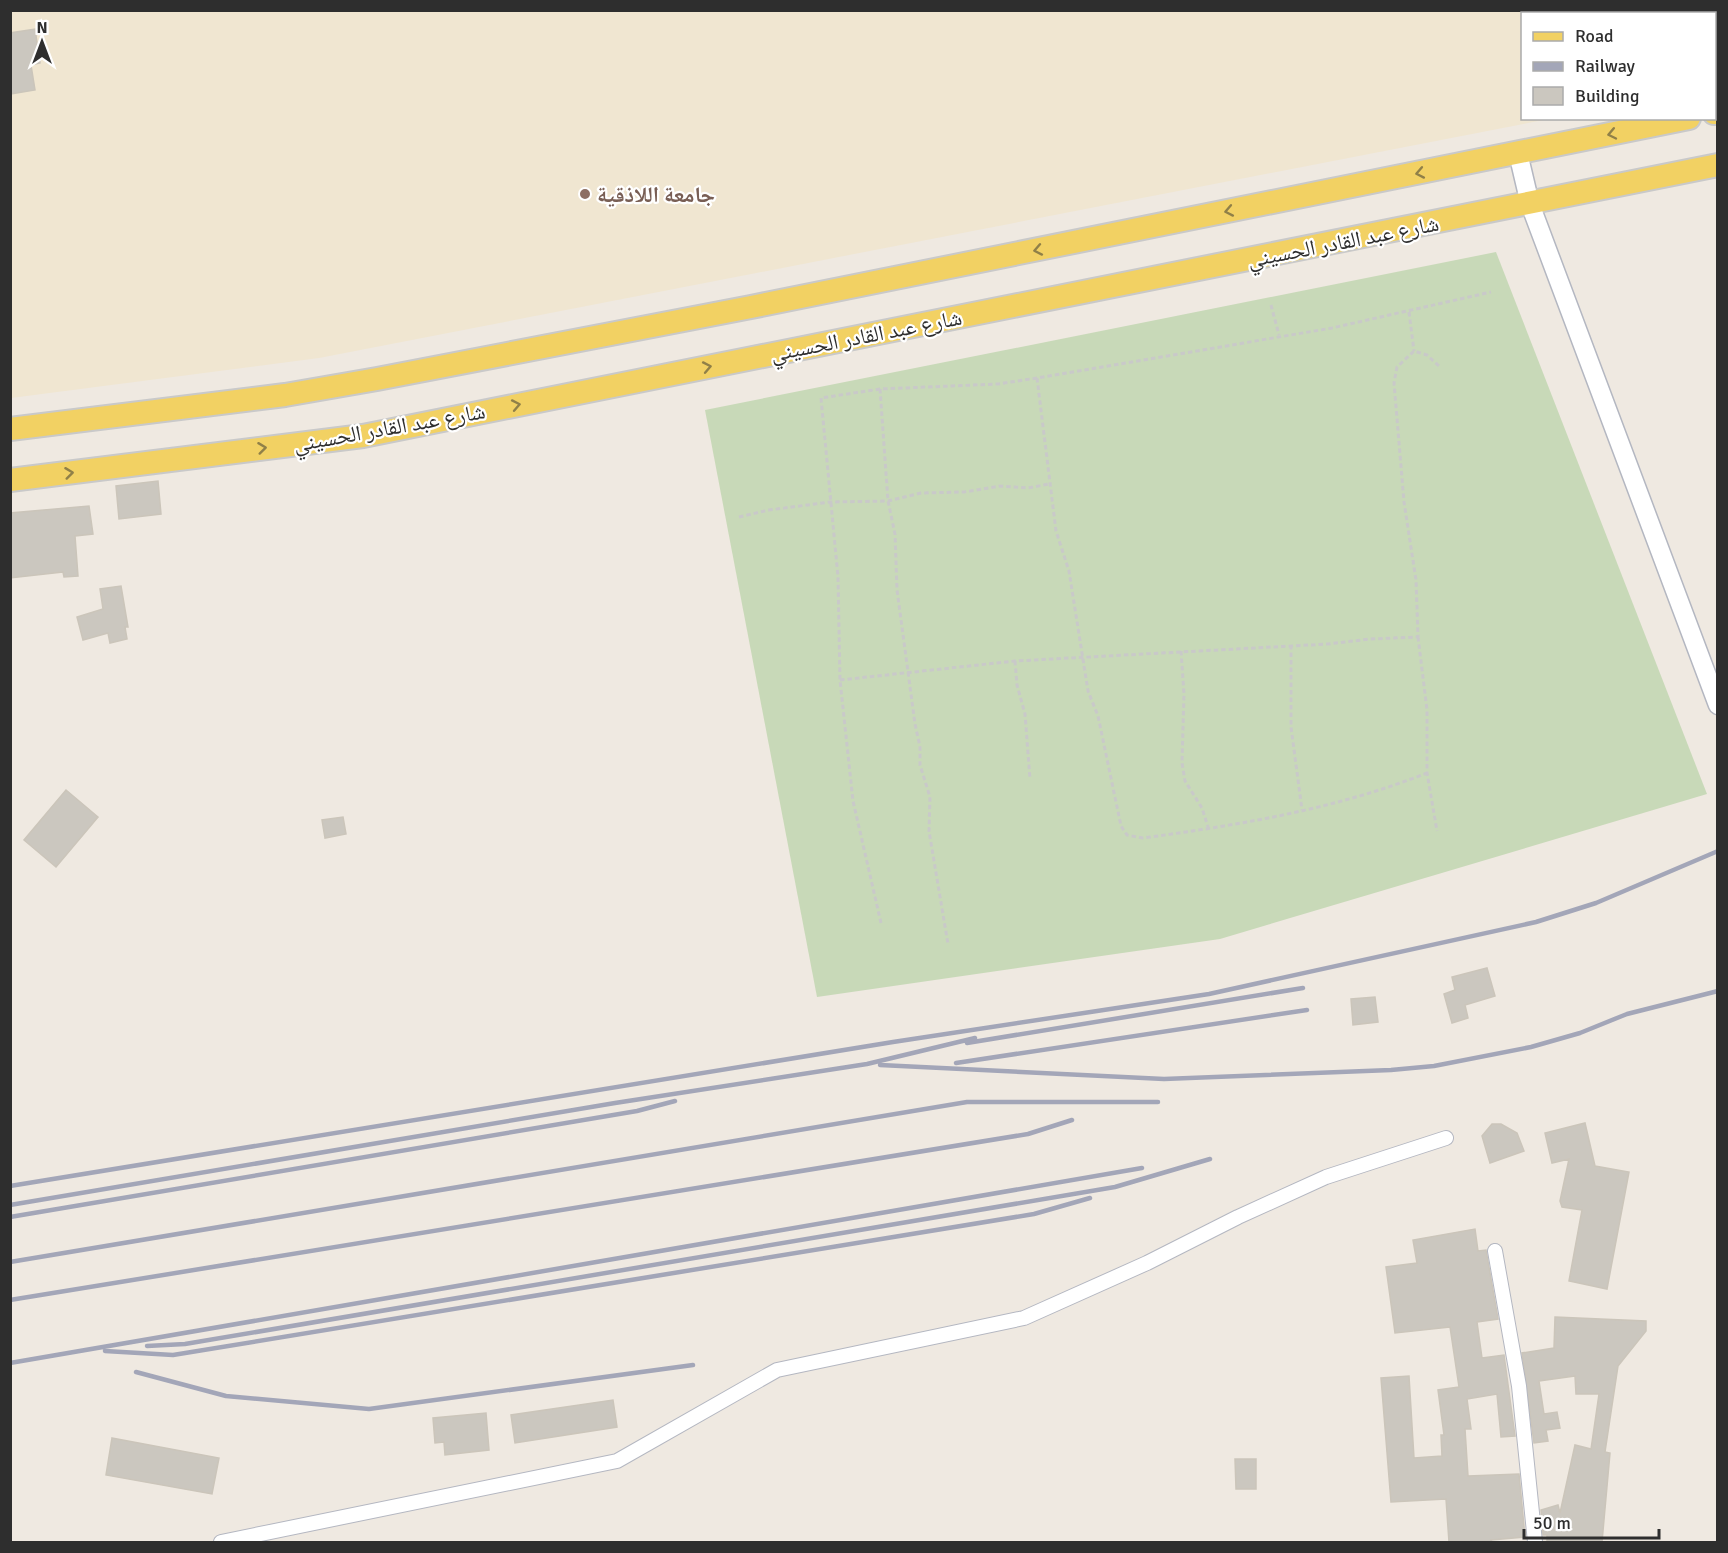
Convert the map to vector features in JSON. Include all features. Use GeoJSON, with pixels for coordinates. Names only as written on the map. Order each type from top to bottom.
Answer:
{"type":"FeatureCollection","features":[{"type":"Feature","properties":{"kind":"main road"},"geometry":{"type":"LineString","coordinates":[[10,429],[285,395],[377,379],[1679,120]]}},
{"type":"Feature","properties":{"kind":"main road","name":"شارع عبد القادر الحسيني"},"geometry":{"type":"LineString","coordinates":[[10,480],[363,436],[1718,165]]}},
{"type":"Feature","properties":{"kind":"street"},"geometry":{"type":"LineString","coordinates":[[1518,153],[1530,204],[1718,705]]}},
{"type":"Feature","properties":{"kind":"street"},"geometry":{"type":"LineString","coordinates":[[221,1542],[617,1461],[777,1370],[1024,1318],[1147,1263],[1238,1217],[1326,1178],[1446,1138]]}},
{"type":"Feature","properties":{"kind":"street"},"geometry":{"type":"LineString","coordinates":[[1495,1251],[1519,1386],[1535,1542]]}},
{"type":"Feature","properties":{"kind":"path"},"geometry":{"type":"LineString","coordinates":[[881,923],[853,801],[840,680],[838,577],[821,398],[880,389],[998,384],[1037,378],[1410,312],[1491,292]]}},
{"type":"Feature","properties":{"kind":"path"},"geometry":{"type":"LineString","coordinates":[[1272,305],[1279,335]]}},
{"type":"Feature","properties":{"kind":"path"},"geometry":{"type":"LineString","coordinates":[[1410,312],[1414,351]]}},
{"type":"Feature","properties":{"kind":"path"},"geometry":{"type":"LineString","coordinates":[[1414,351],[1427,355],[1439,366]]}},
{"type":"Feature","properties":{"kind":"path"},"geometry":{"type":"LineString","coordinates":[[1414,351],[1397,367],[1394,383],[1405,513],[1416,580],[1418,637],[1427,710],[1427,773],[1437,831]]}},
{"type":"Feature","properties":{"kind":"path"},"geometry":{"type":"LineString","coordinates":[[1037,378],[1056,531],[1069,571],[1088,692],[1098,716],[1120,826],[1127,835],[1143,838],[1250,822],[1356,799],[1427,773]]}},
{"type":"Feature","properties":{"kind":"path"},"geometry":{"type":"LineString","coordinates":[[880,389],[888,501],[896,534],[897,590],[920,747],[920,765],[930,797],[929,831],[948,944]]}},
{"type":"Feature","properties":{"kind":"path"},"geometry":{"type":"LineString","coordinates":[[739,517],[769,510],[830,502],[888,501],[921,493],[964,492],[1000,486],[1028,488],[1049,484]]}},
{"type":"Feature","properties":{"kind":"path"},"geometry":{"type":"LineString","coordinates":[[840,680],[907,670],[1015,661],[1418,637]]}},
{"type":"Feature","properties":{"kind":"path"},"geometry":{"type":"LineString","coordinates":[[1291,645],[1291,727],[1302,810]]}},
{"type":"Feature","properties":{"kind":"path"},"geometry":{"type":"LineString","coordinates":[[1181,651],[1184,694],[1182,763],[1185,781],[1202,808],[1208,827]]}},
{"type":"Feature","properties":{"kind":"path"},"geometry":{"type":"LineString","coordinates":[[1015,661],[1017,686],[1025,714],[1030,779]]}},
{"type":"Feature","properties":{"kind":"shaded area","name":"جامعة اللاذقية"},"geometry":{"type":"Polygon","coordinates":[[[1717,10],[1718,86],[1716,86],[1716,12],[1521,12],[1521,120],[1544,120],[319,358],[11,398],[10,11],[1717,10]]]}},
{"type":"Feature","properties":{"kind":"green space"},"geometry":{"type":"Polygon","coordinates":[[[1496,252],[1707,794],[1220,939],[817,997],[705,410],[1496,252]]]}},
{"type":"Feature","properties":{"kind":"building"},"geometry":{"type":"Polygon","coordinates":[[[35,29],[40,63],[31,65],[35,90],[10,94],[10,33],[35,29]]]}},
{"type":"Feature","properties":{"kind":"building"},"geometry":{"type":"Polygon","coordinates":[[[158,481],[161,514],[119,519],[116,486],[158,481]]]}},
{"type":"Feature","properties":{"kind":"building"},"geometry":{"type":"Polygon","coordinates":[[[89,506],[93,534],[75,536],[78,576],[64,577],[63,572],[10,578],[10,513],[89,506]]]}},
{"type":"Feature","properties":{"kind":"building"},"geometry":{"type":"Polygon","coordinates":[[[121,586],[128,627],[125,627],[127,639],[110,643],[108,633],[83,640],[77,617],[103,609],[100,589],[121,586]]]}},
{"type":"Feature","properties":{"kind":"building"},"geometry":{"type":"Polygon","coordinates":[[[66,790],[98,817],[56,867],[24,840],[66,790]]]}},
{"type":"Feature","properties":{"kind":"building"},"geometry":{"type":"Polygon","coordinates":[[[343,817],[346,834],[325,838],[322,820],[343,817]]]}},
{"type":"Feature","properties":{"kind":"building"},"geometry":{"type":"Polygon","coordinates":[[[1487,968],[1495,996],[1465,1005],[1468,1018],[1452,1023],[1444,994],[1455,990],[1452,977],[1487,968]]]}},
{"type":"Feature","properties":{"kind":"building"},"geometry":{"type":"Polygon","coordinates":[[[1375,997],[1378,1022],[1353,1025],[1351,999],[1375,997]]]}},
{"type":"Feature","properties":{"kind":"building"},"geometry":{"type":"Polygon","coordinates":[[[1585,1123],[1595,1166],[1629,1172],[1607,1289],[1569,1281],[1582,1210],[1562,1207],[1560,1201],[1569,1159],[1552,1163],[1545,1133],[1585,1123]]]}},
{"type":"Feature","properties":{"kind":"building"},"geometry":{"type":"Polygon","coordinates":[[[1492,1124],[1501,1124],[1517,1133],[1524,1151],[1490,1163],[1482,1136],[1492,1124]]]}},
{"type":"Feature","properties":{"kind":"building"},"geometry":{"type":"Polygon","coordinates":[[[1475,1229],[1478,1251],[1486,1250],[1498,1319],[1477,1322],[1482,1358],[1504,1355],[1515,1436],[1501,1437],[1497,1394],[1467,1399],[1471,1429],[1465,1429],[1468,1476],[1519,1474],[1525,1537],[1491,1540],[1492,1542],[1449,1542],[1446,1499],[1391,1502],[1381,1378],[1409,1376],[1414,1458],[1442,1456],[1441,1435],[1444,1435],[1438,1390],[1459,1387],[1450,1327],[1395,1333],[1386,1267],[1417,1263],[1413,1240],[1475,1229]]]}},
{"type":"Feature","properties":{"kind":"building"},"geometry":{"type":"Polygon","coordinates":[[[1555,1317],[1646,1321],[1646,1331],[1618,1366],[1605,1452],[1610,1453],[1602,1542],[1547,1542],[1547,1535],[1543,1535],[1541,1510],[1558,1505],[1560,1513],[1575,1445],[1591,1449],[1599,1394],[1576,1394],[1575,1376],[1539,1381],[1544,1414],[1557,1412],[1560,1428],[1546,1430],[1548,1441],[1534,1443],[1522,1353],[1554,1348],[1555,1317]]]}},
{"type":"Feature","properties":{"kind":"building"},"geometry":{"type":"Polygon","coordinates":[[[613,1400],[617,1427],[515,1443],[511,1415],[613,1400]]]}},
{"type":"Feature","properties":{"kind":"building"},"geometry":{"type":"Polygon","coordinates":[[[486,1413],[489,1450],[445,1455],[444,1442],[435,1443],[433,1418],[486,1413]]]}},
{"type":"Feature","properties":{"kind":"building"},"geometry":{"type":"Polygon","coordinates":[[[112,1438],[219,1458],[212,1494],[106,1475],[112,1438]]]}},
{"type":"Feature","properties":{"kind":"building"},"geometry":{"type":"Polygon","coordinates":[[[1235,1459],[1256,1459],[1256,1489],[1236,1489],[1235,1459]]]}},
{"type":"Feature","properties":{"kind":"railway"},"geometry":{"type":"LineString","coordinates":[[10,1186],[893,1042],[1209,994],[1536,922],[1596,903],[1718,851]]}},
{"type":"Feature","properties":{"kind":"railway"},"geometry":{"type":"LineString","coordinates":[[967,1043],[1303,988]]}},
{"type":"Feature","properties":{"kind":"railway"},"geometry":{"type":"LineString","coordinates":[[880,1065],[1164,1079],[1391,1070],[1434,1066],[1531,1047],[1580,1033],[1627,1014],[1718,991]]}},
{"type":"Feature","properties":{"kind":"railway"},"geometry":{"type":"LineString","coordinates":[[956,1063],[1307,1010]]}},
{"type":"Feature","properties":{"kind":"railway"},"geometry":{"type":"LineString","coordinates":[[10,1205],[615,1103],[867,1064],[975,1038]]}},
{"type":"Feature","properties":{"kind":"railway"},"geometry":{"type":"LineString","coordinates":[[10,1217],[637,1111],[675,1101]]}},
{"type":"Feature","properties":{"kind":"railway"},"geometry":{"type":"LineString","coordinates":[[10,1262],[967,1102],[1158,1102]]}},
{"type":"Feature","properties":{"kind":"railway"},"geometry":{"type":"LineString","coordinates":[[10,1300],[1028,1134],[1072,1120]]}},
{"type":"Feature","properties":{"kind":"railway"},"geometry":{"type":"LineString","coordinates":[[147,1346],[185,1344],[1115,1187],[1210,1159]]}},
{"type":"Feature","properties":{"kind":"railway"},"geometry":{"type":"LineString","coordinates":[[10,1363],[1142,1168]]}},
{"type":"Feature","properties":{"kind":"railway"},"geometry":{"type":"LineString","coordinates":[[105,1351],[173,1355],[1034,1214],[1090,1198]]}},
{"type":"Feature","properties":{"kind":"railway"},"geometry":{"type":"LineString","coordinates":[[136,1372],[226,1396],[369,1409],[693,1365]]}},
{"type":"Feature","properties":{"kind":"place","name":"جامعة اللاذقية"},"geometry":{"type":"Point","coordinates":[585,194]}}]}
